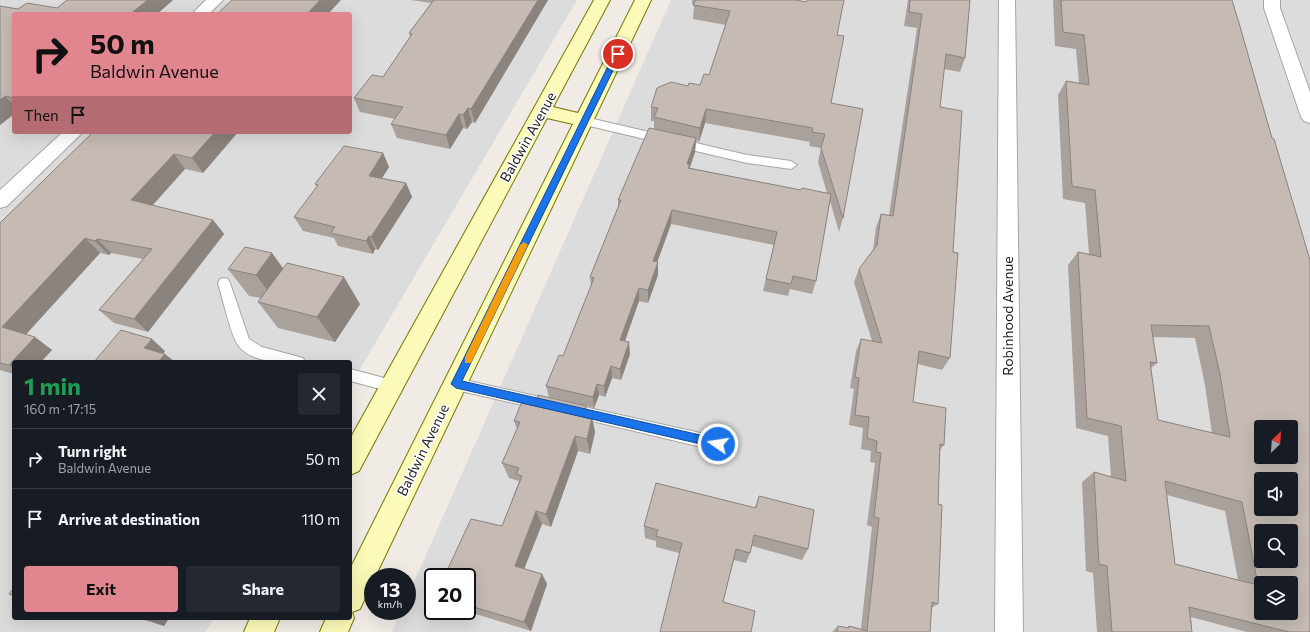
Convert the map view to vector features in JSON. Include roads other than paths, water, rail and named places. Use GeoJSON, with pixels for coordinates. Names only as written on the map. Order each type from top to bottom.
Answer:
{"type":"FeatureCollection","features":[{"type":"Feature","properties":{"kind":"main road","name":"Baldwin Avenue"},"geometry":{"type":"LineString","coordinates":[[352,459],[602,0]]}},
{"type":"Feature","properties":{"kind":"main road","name":"Baldwin Avenue"},"geometry":{"type":"LineString","coordinates":[[352,595],[643,0]]}},
{"type":"Feature","properties":{"kind":"main road"},"geometry":{"type":"LineString","coordinates":[[542,111],[585,120]]}},
{"type":"Feature","properties":{"kind":"main road"},"geometry":{"type":"LineString","coordinates":[[258,632],[265,620]]}},
{"type":"Feature","properties":{"kind":"main road"},"geometry":{"type":"LineString","coordinates":[[334,632],[339,620]]}},
{"type":"Feature","properties":{"kind":"street"},"geometry":{"type":"LineString","coordinates":[[202,12],[215,0]]}},
{"type":"Feature","properties":{"kind":"street","name":"Robinhood Avenue"},"geometry":{"type":"LineString","coordinates":[[1007,0],[1009,632]]}},
{"type":"Feature","properties":{"kind":"street"},"geometry":{"type":"LineString","coordinates":[[1272,0],[1272,8],[1310,117]]}},
{"type":"Feature","properties":{"kind":"street"},"geometry":{"type":"LineString","coordinates":[[0,202],[72,134]]}},
{"type":"Feature","properties":{"kind":"lane"},"geometry":{"type":"LineString","coordinates":[[585,120],[747,159],[791,165]]}},
{"type":"Feature","properties":{"kind":"lane"},"geometry":{"type":"LineString","coordinates":[[224,283],[243,342],[258,352],[290,360]]}},
{"type":"Feature","properties":{"kind":"lane"},"geometry":{"type":"LineString","coordinates":[[352,376],[392,386]]}},
{"type":"Feature","properties":{"kind":"lane"},"geometry":{"type":"LineString","coordinates":[[456,384],[718,444]]}}]}
